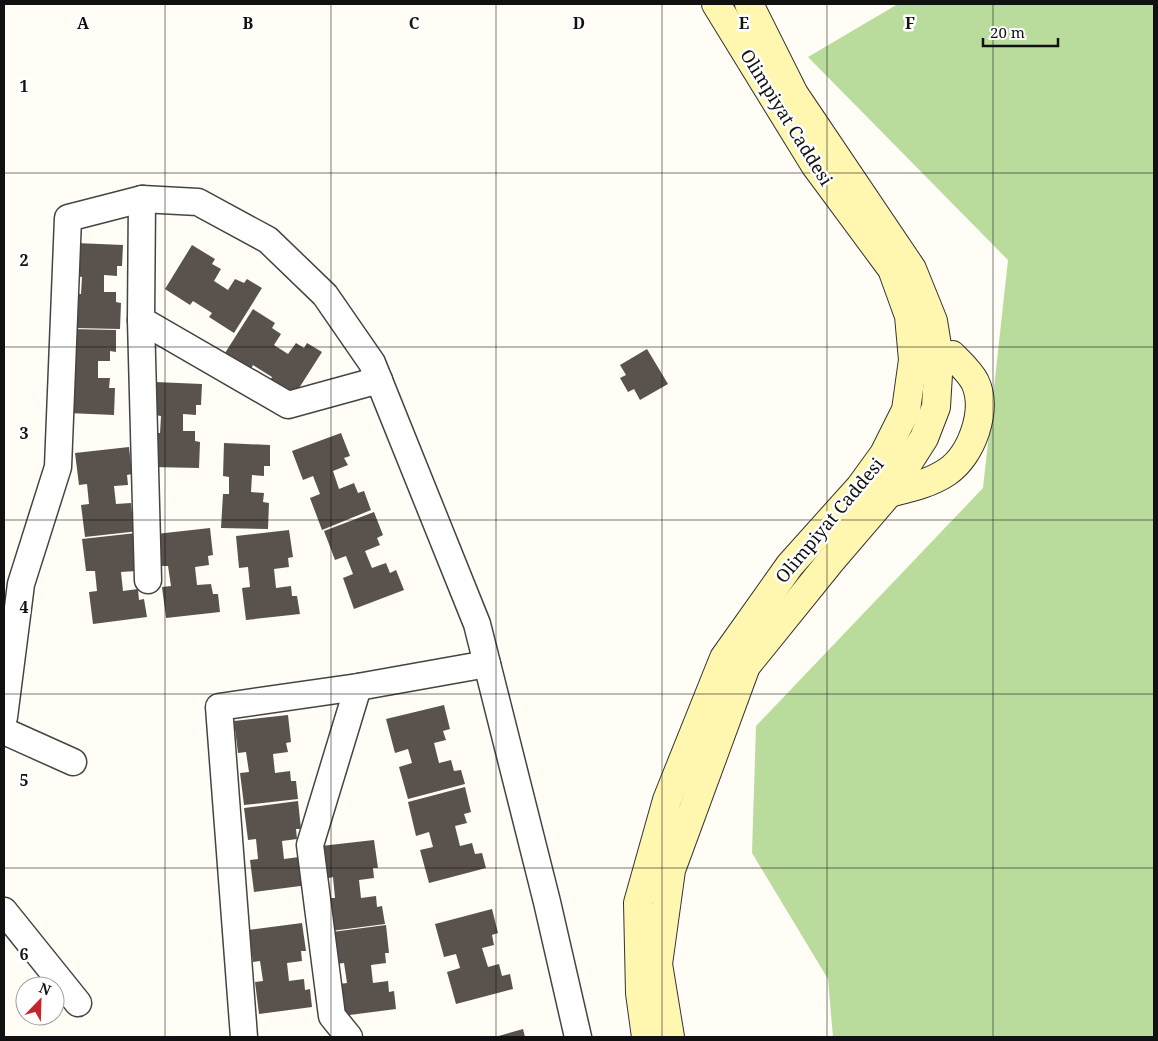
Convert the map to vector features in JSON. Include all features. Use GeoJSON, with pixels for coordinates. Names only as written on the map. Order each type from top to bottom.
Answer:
{"type":"FeatureCollection","features":[{"type":"Feature","properties":{"kind":"street","name":"Olimpiyat Caddesi"},"geometry":{"type":"LineString","coordinates":[[646,1037],[640,994],[638,903],[667,800],[724,658],[790,566],[860,487],[884,454],[906,410],[913,360],[909,316],[892,269],[815,165],[716,4]]}},
{"type":"Feature","properties":{"kind":"street","name":"Olimpiyat Caddesi"},"geometry":{"type":"LineString","coordinates":[[670,1037],[658,964],[671,870],[746,666],[830,562],[889,493],[924,438],[936,407],[939,358],[933,321],[912,269],[794,94],[749,4]]}},
{"type":"Feature","properties":{"kind":"street"},"geometry":{"type":"LineString","coordinates":[[142,199],[141,320],[148,580]]}},
{"type":"Feature","properties":{"kind":"street"},"geometry":{"type":"LineString","coordinates":[[4,717],[21,584],[58,467],[68,218],[142,199],[198,202],[268,240],[325,295],[372,363],[477,624],[547,902],[578,1037]]}},
{"type":"Feature","properties":{"kind":"street"},"geometry":{"type":"LineString","coordinates":[[141,320],[288,406],[379,380]]}},
{"type":"Feature","properties":{"kind":"street"},"geometry":{"type":"LineString","coordinates":[[889,493],[927,483],[949,471],[963,455],[976,431],[980,405],[975,382],[952,355],[934,360],[919,376],[906,410]]}},
{"type":"Feature","properties":{"kind":"street"},"geometry":{"type":"LineString","coordinates":[[244,1037],[219,707],[358,687],[487,664]]}},
{"type":"Feature","properties":{"kind":"street"},"geometry":{"type":"LineString","coordinates":[[349,1037],[332,1016],[310,844],[358,687]]}},
{"type":"Feature","properties":{"kind":"street"},"geometry":{"type":"LineString","coordinates":[[4,731],[73,762]]}},
{"type":"Feature","properties":{"kind":"street"},"geometry":{"type":"LineString","coordinates":[[4,911],[78,1004]]}},
{"type":"Feature","properties":{"kind":"green space"},"geometry":{"type":"Polygon","coordinates":[[[898,4],[1154,4],[1154,1037],[833,1037],[828,979],[752,853],[756,726],[983,488],[1008,260],[808,57],[898,4]]]}},
{"type":"Feature","properties":{"kind":"building"},"geometry":{"type":"Polygon","coordinates":[[[76,243],[123,245],[122,266],[117,266],[117,276],[104,275],[104,292],[116,292],[116,302],[121,303],[120,329],[74,328],[75,294],[81,294],[82,277],[76,276],[76,243]]]}},
{"type":"Feature","properties":{"kind":"building"},"geometry":{"type":"Polygon","coordinates":[[[192,245],[215,259],[212,264],[221,269],[214,281],[228,290],[235,279],[244,283],[247,279],[262,288],[234,333],[209,317],[212,313],[193,301],[190,305],[165,289],[192,245]]]}},
{"type":"Feature","properties":{"kind":"building"},"geometry":{"type":"Polygon","coordinates":[[[253,309],[275,323],[272,328],[281,334],[274,345],[288,354],[296,343],[304,348],[307,343],[322,352],[294,396],[270,381],[272,377],[253,365],[251,369],[225,353],[253,309]]]}},
{"type":"Feature","properties":{"kind":"building"},"geometry":{"type":"Polygon","coordinates":[[[70,329],[116,330],[116,352],[110,351],[110,361],[98,361],[98,378],[110,378],[109,388],[115,388],[114,415],[68,413],[69,380],[75,380],[75,362],[70,329]]]}},
{"type":"Feature","properties":{"kind":"building"},"geometry":{"type":"Polygon","coordinates":[[[647,349],[668,384],[640,400],[634,389],[628,392],[620,378],[626,375],[620,365],[647,349]]]}},
{"type":"Feature","properties":{"kind":"building"},"geometry":{"type":"Polygon","coordinates":[[[155,382],[202,384],[201,405],[196,405],[196,415],[183,414],[183,431],[195,431],[195,441],[200,442],[199,468],[153,467],[154,433],[160,433],[161,416],[155,415],[155,382]]]}},
{"type":"Feature","properties":{"kind":"building"},"geometry":{"type":"Polygon","coordinates":[[[341,433],[350,456],[344,458],[348,465],[333,471],[339,489],[354,483],[358,493],[364,491],[371,510],[322,530],[310,498],[320,494],[313,476],[303,480],[292,451],[341,433]]]}},
{"type":"Feature","properties":{"kind":"building"},"geometry":{"type":"Polygon","coordinates":[[[224,443],[270,445],[270,466],[264,466],[264,476],[252,475],[251,492],[264,493],[263,502],[269,503],[268,529],[221,528],[223,494],[229,494],[229,477],[223,476],[224,443]]]}},
{"type":"Feature","properties":{"kind":"building"},"geometry":{"type":"Polygon","coordinates":[[[129,447],[132,474],[127,475],[128,485],[114,486],[116,504],[131,503],[132,513],[137,513],[139,531],[85,537],[81,505],[89,504],[87,484],[79,485],[75,453],[129,447]]]}},
{"type":"Feature","properties":{"kind":"building"},"geometry":{"type":"Polygon","coordinates":[[[374,512],[383,535],[377,538],[380,545],[365,551],[372,568],[386,563],[390,573],[396,570],[404,590],[354,609],[343,578],[353,574],[346,556],[335,560],[324,531],[374,512]]]}},
{"type":"Feature","properties":{"kind":"building"},"geometry":{"type":"Polygon","coordinates":[[[210,528],[213,555],[208,556],[209,565],[195,567],[197,585],[211,584],[213,594],[218,594],[220,612],[166,618],[162,587],[171,586],[168,566],[160,566],[156,534],[210,528]]]}},
{"type":"Feature","properties":{"kind":"building"},"geometry":{"type":"Polygon","coordinates":[[[289,530],[293,557],[288,558],[289,567],[274,569],[276,588],[291,586],[292,596],[297,596],[300,614],[246,620],[242,588],[250,587],[248,567],[239,568],[236,536],[289,530]]]}},
{"type":"Feature","properties":{"kind":"building"},"geometry":{"type":"Polygon","coordinates":[[[136,533],[136,571],[121,572],[123,591],[138,589],[139,600],[144,599],[147,617],[93,624],[89,592],[97,591],[95,571],[86,571],[82,539],[136,533]]]}},
{"type":"Feature","properties":{"kind":"building"},"geometry":{"type":"Polygon","coordinates":[[[444,705],[450,729],[443,731],[446,740],[434,743],[439,763],[451,760],[454,771],[461,770],[465,784],[408,799],[399,767],[412,763],[408,749],[395,753],[386,719],[444,705]]]}},
{"type":"Feature","properties":{"kind":"building"},"geometry":{"type":"Polygon","coordinates":[[[288,715],[291,742],[286,743],[288,752],[273,754],[275,773],[290,771],[291,781],[296,781],[298,799],[244,805],[240,773],[249,772],[246,752],[238,753],[234,721],[288,715]]]}},
{"type":"Feature","properties":{"kind":"building"},"geometry":{"type":"Polygon","coordinates":[[[465,787],[471,812],[464,814],[467,823],[455,826],[460,846],[472,843],[475,854],[482,853],[486,868],[429,883],[420,850],[433,847],[429,832],[416,836],[408,802],[465,787]]]}},
{"type":"Feature","properties":{"kind":"building"},"geometry":{"type":"Polygon","coordinates":[[[298,801],[301,829],[296,829],[297,839],[282,841],[284,859],[299,857],[308,885],[254,892],[250,860],[258,859],[256,839],[248,840],[244,808],[298,801]]]}},
{"type":"Feature","properties":{"kind":"building"},"geometry":{"type":"Polygon","coordinates":[[[374,840],[378,868],[373,868],[374,878],[359,880],[361,898],[376,896],[377,907],[382,906],[385,924],[331,931],[327,898],[335,898],[333,877],[325,879],[321,846],[374,840]]]}},
{"type":"Feature","properties":{"kind":"building"},"geometry":{"type":"Polygon","coordinates":[[[492,909],[498,933],[492,935],[494,945],[482,948],[488,967],[499,964],[502,976],[510,974],[513,989],[456,1004],[447,972],[460,968],[456,954],[444,957],[435,924],[492,909]]]}},
{"type":"Feature","properties":{"kind":"building"},"geometry":{"type":"Polygon","coordinates":[[[302,923],[306,951],[301,951],[302,961],[287,963],[289,981],[304,979],[305,990],[310,989],[312,1007],[259,1014],[255,982],[263,981],[260,961],[253,962],[248,930],[302,923]]]}},
{"type":"Feature","properties":{"kind":"building"},"geometry":{"type":"Polygon","coordinates":[[[386,925],[389,953],[385,953],[386,963],[371,965],[373,983],[388,981],[389,992],[394,991],[396,1009],[342,1016],[339,984],[347,983],[344,963],[336,964],[332,932],[386,925]]]}},
{"type":"Feature","properties":{"kind":"building"},"geometry":{"type":"Polygon","coordinates":[[[523,1029],[525,1037],[495,1037],[523,1029]]]}}]}
